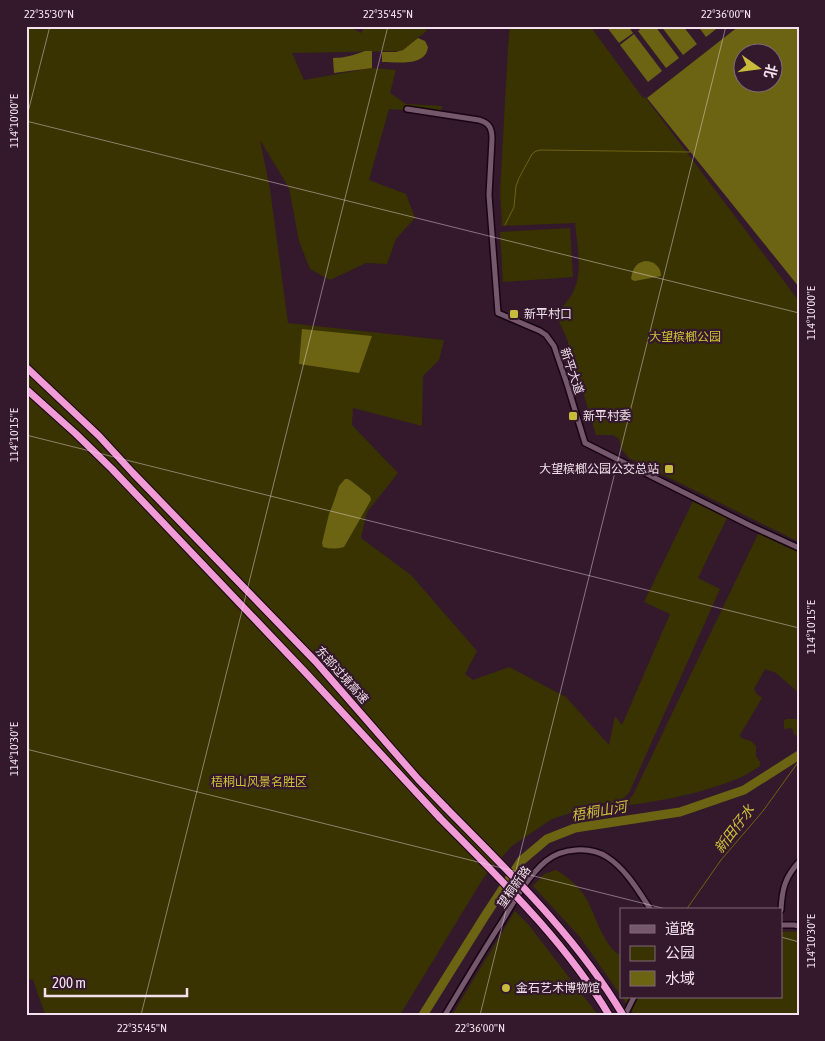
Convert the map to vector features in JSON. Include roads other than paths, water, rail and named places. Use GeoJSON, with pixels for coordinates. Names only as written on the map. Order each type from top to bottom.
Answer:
{"type":"FeatureCollection","features":[{"type":"Feature","properties":{"kind":"highway","name":"东部过境高速"},"geometry":{"type":"LineString","coordinates":[[26,367],[99,436],[316,662],[418,779],[530,894],[588,962],[624,1015]]}},
{"type":"Feature","properties":{"kind":"highway","name":"东部过境高速"},"geometry":{"type":"LineString","coordinates":[[26,388],[106,463],[305,672],[440,818],[511,890],[574,964],[609,1015]]}},
{"type":"Feature","properties":{"kind":"street","name":"新平大道"},"geometry":{"type":"LineString","coordinates":[[407,109],[485,121],[491,128],[490,202],[498,313],[540,331],[546,335],[554,346],[585,443],[799,548]]}},
{"type":"Feature","properties":{"kind":"street","name":"望桐新路"},"geometry":{"type":"LineString","coordinates":[[445,1015],[519,894],[547,860],[564,852],[576,850],[593,851],[606,856],[618,864],[650,908]]}},
{"type":"Feature","properties":{"kind":"street"},"geometry":{"type":"LineString","coordinates":[[781,908],[782,892],[786,879],[799,862]]}},
{"type":"Feature","properties":{"kind":"street"},"geometry":{"type":"LineString","coordinates":[[782,925],[799,926]]}},
{"type":"Feature","properties":{"kind":"street"},"geometry":{"type":"LineString","coordinates":[[624,1015],[633,998]]}},
{"type":"Feature","properties":{"kind":"water"},"geometry":{"type":"Polygon","coordinates":[[[606,26],[628,26],[633,33],[619,43],[606,26]]]}},
{"type":"Feature","properties":{"kind":"water"},"geometry":{"type":"Polygon","coordinates":[[[644,26],[655,26],[679,58],[666,68],[638,31],[644,26]]]}},
{"type":"Feature","properties":{"kind":"water"},"geometry":{"type":"Polygon","coordinates":[[[661,26],[683,26],[697,44],[683,55],[661,26]]]}},
{"type":"Feature","properties":{"kind":"water"},"geometry":{"type":"Polygon","coordinates":[[[698,26],[720,26],[706,37],[698,26]]]}},
{"type":"Feature","properties":{"kind":"water"},"geometry":{"type":"Polygon","coordinates":[[[739,26],[799,26],[799,287],[647,98],[739,26]]]}},
{"type":"Feature","properties":{"kind":"water"},"geometry":{"type":"Polygon","coordinates":[[[634,34],[662,71],[648,82],[620,45],[634,34]]]}},
{"type":"Feature","properties":{"kind":"water"},"geometry":{"type":"Polygon","coordinates":[[[418,38],[425,41],[428,47],[422,58],[402,63],[382,62],[382,52],[403,50],[418,38]]]}},
{"type":"Feature","properties":{"kind":"water"},"geometry":{"type":"Polygon","coordinates":[[[372,51],[372,68],[334,73],[333,58],[372,51]]]}},
{"type":"Feature","properties":{"kind":"water"},"geometry":{"type":"Polygon","coordinates":[[[645,261],[656,265],[660,270],[661,276],[632,280],[635,267],[645,261]]]}},
{"type":"Feature","properties":{"kind":"water"},"geometry":{"type":"Polygon","coordinates":[[[302,329],[372,336],[359,373],[299,364],[302,329]]]}},
{"type":"Feature","properties":{"kind":"water"},"geometry":{"type":"Polygon","coordinates":[[[345,479],[351,481],[370,496],[371,500],[344,547],[323,547],[322,543],[329,514],[339,486],[345,479]]]}},
{"type":"Feature","properties":{"kind":"waterway"},"geometry":{"type":"LineString","coordinates":[[505,225],[514,207],[516,186],[519,178],[532,154],[536,151],[690,152]]}},
{"type":"Feature","properties":{"kind":"waterway","name":"梧桐山河"},"geometry":{"type":"LineString","coordinates":[[423,1015],[521,861],[547,839],[575,828],[680,812],[744,790],[799,755]]}},
{"type":"Feature","properties":{"kind":"waterway","name":"新田仔水"},"geometry":{"type":"LineString","coordinates":[[687,908],[721,860],[763,811],[799,761]]}},
{"type":"Feature","properties":{"kind":"place","name":"新平村口"},"geometry":{"type":"Point","coordinates":[514,314]}},
{"type":"Feature","properties":{"kind":"place","name":"新平村委"},"geometry":{"type":"Point","coordinates":[573,416]}},
{"type":"Feature","properties":{"kind":"place","name":"大望槟榔公园公交总站"},"geometry":{"type":"Point","coordinates":[669,469]}},
{"type":"Feature","properties":{"kind":"place","name":"金石艺术博物馆"},"geometry":{"type":"Point","coordinates":[506,988]}},
{"type":"Feature","properties":{"kind":"park label","name":"大望槟榔公园"},"geometry":{"type":"Point","coordinates":[685,337]}},
{"type":"Feature","properties":{"kind":"park label","name":"梧桐山风景名胜区"},"geometry":{"type":"Point","coordinates":[259,782]}}]}
